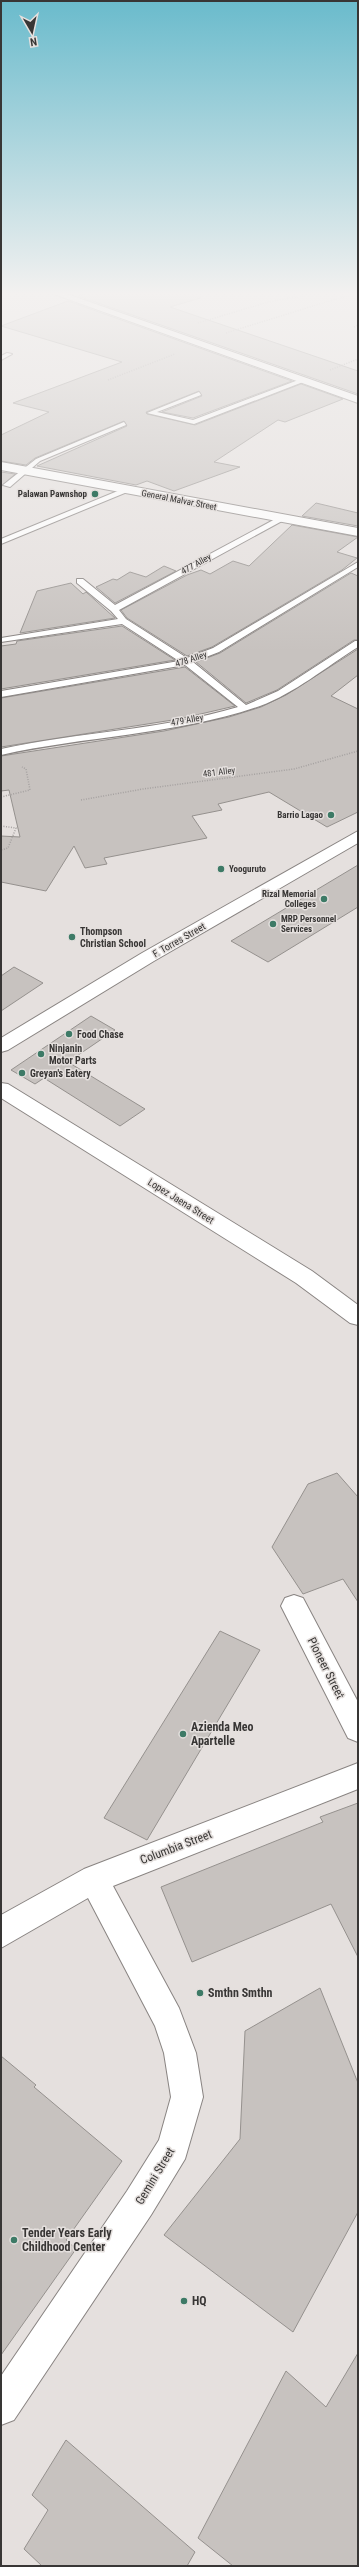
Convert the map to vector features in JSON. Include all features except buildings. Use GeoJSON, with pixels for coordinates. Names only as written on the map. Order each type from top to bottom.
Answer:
{"type":"FeatureCollection","features":[{"type":"Feature","properties":{"kind":"street","name":"General Malvar Street"},"geometry":{"type":"LineString","coordinates":[[1,466],[279,519],[358,532]]}},
{"type":"Feature","properties":{"kind":"street","name":"F. Torres Street"},"geometry":{"type":"LineString","coordinates":[[1,1046],[148,957],[358,836]]}},
{"type":"Feature","properties":{"kind":"street","name":"Lopez Jaena Street"},"geometry":{"type":"LineString","coordinates":[[1,1089],[304,1277],[358,1317]]}},
{"type":"Feature","properties":{"kind":"street","name":"Pioneer Street"},"geometry":{"type":"LineString","coordinates":[[294,1606],[358,1729]]}},
{"type":"Feature","properties":{"kind":"street","name":"Columbia Street"},"geometry":{"type":"LineString","coordinates":[[1,1933],[23,1917],[94,1879],[358,1776]]}},
{"type":"Feature","properties":{"kind":"street","name":"Gemini Street"},"geometry":{"type":"LineString","coordinates":[[1,2406],[139,2203],[173,2147],[187,2097],[180,2053],[168,2018],[94,1879]]}},
{"type":"Feature","properties":{"kind":"lane"},"geometry":{"type":"LineString","coordinates":[[151,413],[194,422],[218,413]]}},
{"type":"Feature","properties":{"kind":"lane"},"geometry":{"type":"LineString","coordinates":[[7,485],[24,471],[44,458],[124,424]]}},
{"type":"Feature","properties":{"kind":"lane"},"geometry":{"type":"LineString","coordinates":[[1,542],[128,490]]}},
{"type":"Feature","properties":{"kind":"lane","name":"477 Alley"},"geometry":{"type":"LineString","coordinates":[[114,609],[279,519]]}},
{"type":"Feature","properties":{"kind":"lane","name":"478 Alley"},"geometry":{"type":"LineString","coordinates":[[1,694],[186,662],[216,650],[358,564]]}},
{"type":"Feature","properties":{"kind":"lane"},"geometry":{"type":"LineString","coordinates":[[80,581],[114,609],[123,620],[186,662],[245,708]]}},
{"type":"Feature","properties":{"kind":"lane"},"geometry":{"type":"LineString","coordinates":[[1,640],[123,620]]}},
{"type":"Feature","properties":{"kind":"lane","name":"479 Alley"},"geometry":{"type":"LineString","coordinates":[[1,752],[35,743],[180,721],[245,708],[267,699],[358,644]]}},
{"type":"Feature","properties":{"kind":"path","name":"481 Alley"},"geometry":{"type":"LineString","coordinates":[[81,800],[143,789],[294,769],[358,752]]}},
{"type":"Feature","properties":{"kind":"path"},"geometry":{"type":"LineString","coordinates":[[1,797],[30,790],[26,769],[20,765]]}},
{"type":"Feature","properties":{"kind":"path"},"geometry":{"type":"LineString","coordinates":[[1,826],[16,828],[8,848],[1,850]]}},
{"type":"Feature","properties":{"kind":"place","name":"Palawan Pawnshop"},"geometry":{"type":"Point","coordinates":[95,494]}},
{"type":"Feature","properties":{"kind":"place","name":"Barrio Lagao"},"geometry":{"type":"Point","coordinates":[331,815]}},
{"type":"Feature","properties":{"kind":"place","name":"Yooguruto"},"geometry":{"type":"Point","coordinates":[221,869]}},
{"type":"Feature","properties":{"kind":"place","name":"Rizal Memorial Colleges"},"geometry":{"type":"Point","coordinates":[324,899]}},
{"type":"Feature","properties":{"kind":"place","name":"MRP Personnel Services"},"geometry":{"type":"Point","coordinates":[273,924]}},
{"type":"Feature","properties":{"kind":"place","name":"Thompson Christian School"},"geometry":{"type":"Point","coordinates":[72,937]}},
{"type":"Feature","properties":{"kind":"place","name":"Food Chase"},"geometry":{"type":"Point","coordinates":[69,1034]}},
{"type":"Feature","properties":{"kind":"place","name":"Ninjanin Motor Parts"},"geometry":{"type":"Point","coordinates":[41,1054]}},
{"type":"Feature","properties":{"kind":"place","name":"Greyan's Eatery"},"geometry":{"type":"Point","coordinates":[22,1073]}},
{"type":"Feature","properties":{"kind":"place","name":"Azienda Meo Apartelle"},"geometry":{"type":"Point","coordinates":[183,1734]}},
{"type":"Feature","properties":{"kind":"place","name":"Smthn Smthn"},"geometry":{"type":"Point","coordinates":[200,1993]}},
{"type":"Feature","properties":{"kind":"place","name":"Tender Years Early Childhood Center"},"geometry":{"type":"Point","coordinates":[14,2240]}},
{"type":"Feature","properties":{"kind":"place","name":"HQ"},"geometry":{"type":"Point","coordinates":[184,2301]}}]}
